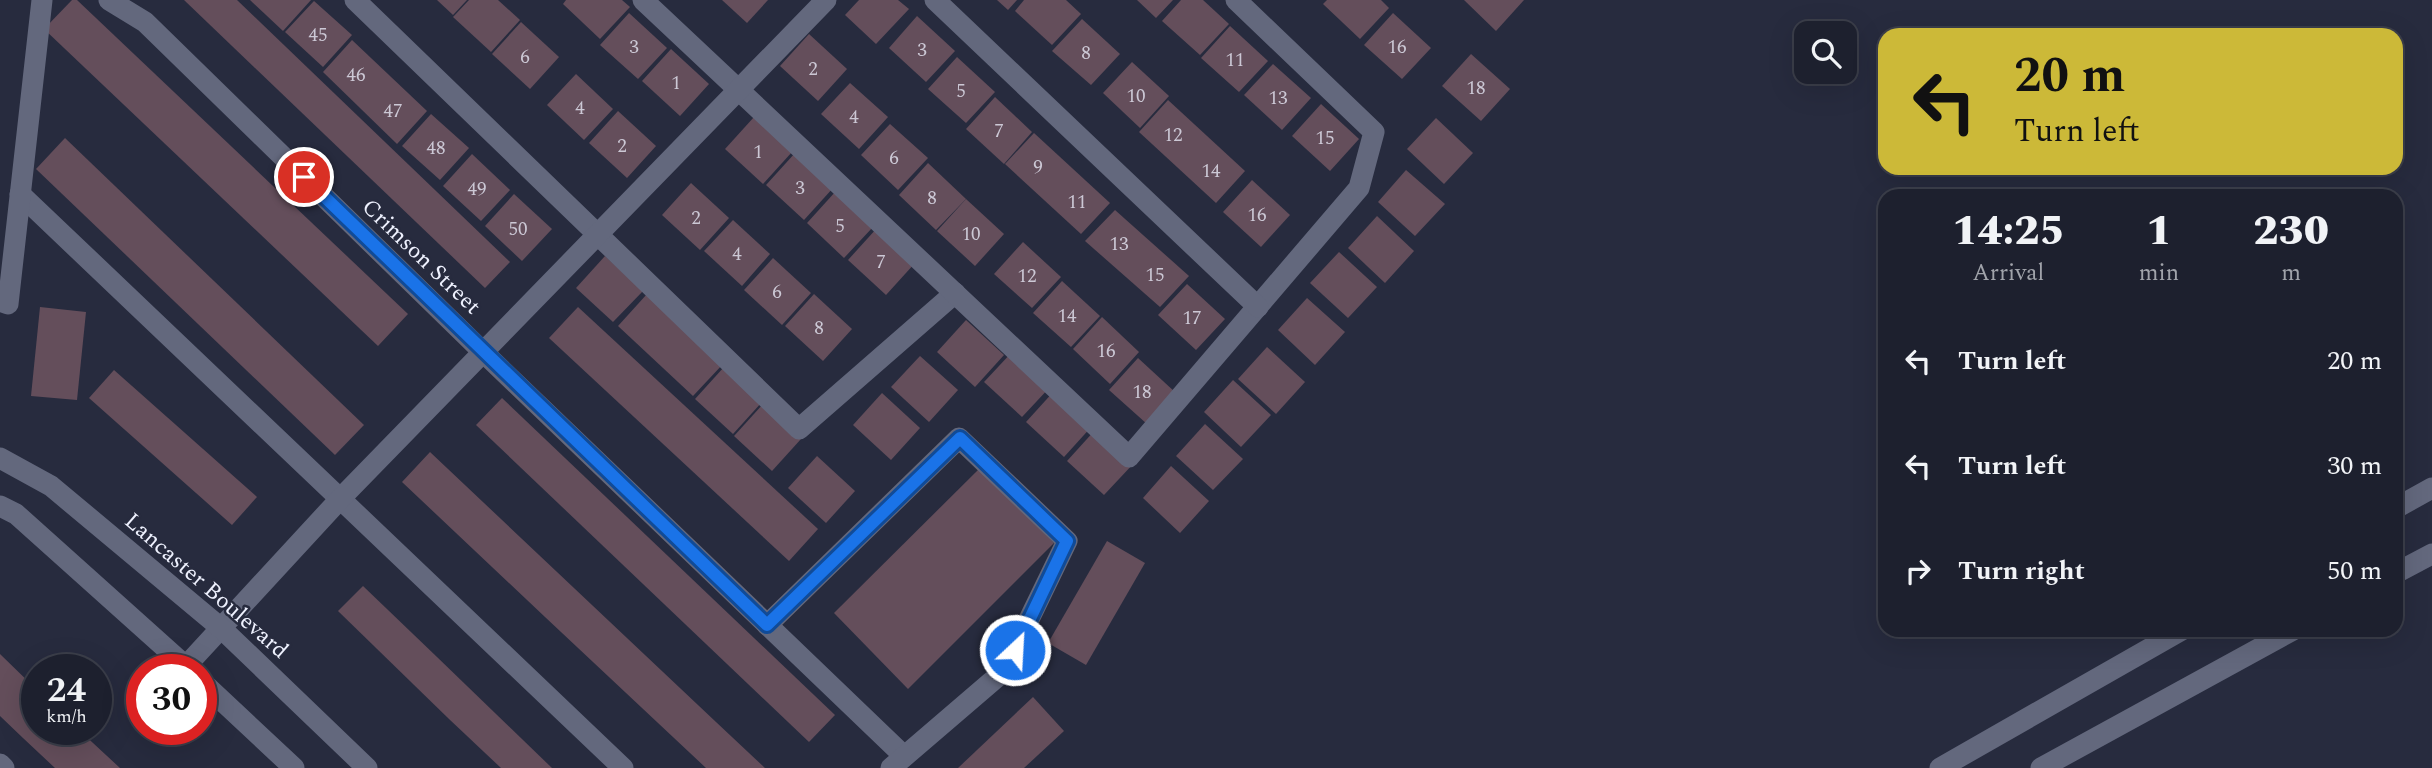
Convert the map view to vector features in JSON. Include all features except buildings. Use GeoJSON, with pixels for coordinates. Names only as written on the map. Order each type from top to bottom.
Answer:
{"type":"FeatureCollection","features":[{"type":"Feature","properties":{"kind":"street"},"geometry":{"type":"LineString","coordinates":[[0,302],[8,304],[42,0]]}},
{"type":"Feature","properties":{"kind":"street","name":"Crimson Street"},"geometry":{"type":"LineString","coordinates":[[108,0],[145,22],[767,625],[897,762]]}},
{"type":"Feature","properties":{"kind":"street"},"geometry":{"type":"LineString","coordinates":[[355,0],[799,429],[955,293]]}},
{"type":"Feature","properties":{"kind":"street"},"geometry":{"type":"LineString","coordinates":[[643,0],[1129,457],[1359,188],[1374,132],[1236,0]]}},
{"type":"Feature","properties":{"kind":"street"},"geometry":{"type":"LineString","coordinates":[[204,654],[221,628],[340,499],[826,0]]}},
{"type":"Feature","properties":{"kind":"street"},"geometry":{"type":"LineString","coordinates":[[935,0],[1258,307]]}},
{"type":"Feature","properties":{"kind":"street"},"geometry":{"type":"LineString","coordinates":[[20,194],[623,768]]}},
{"type":"Feature","properties":{"kind":"street"},"geometry":{"type":"LineString","coordinates":[[767,625],[960,438],[1067,541],[1004,671],[897,762]]}},
{"type":"Feature","properties":{"kind":"street","name":"Lancaster Boulevard"},"geometry":{"type":"LineString","coordinates":[[0,458],[51,486],[221,628],[367,768]]}},
{"type":"Feature","properties":{"kind":"street"},"geometry":{"type":"LineString","coordinates":[[2403,504],[2432,488]]}},
{"type":"Feature","properties":{"kind":"street"},"geometry":{"type":"LineString","coordinates":[[0,506],[16,514],[171,654]]}},
{"type":"Feature","properties":{"kind":"street"},"geometry":{"type":"LineString","coordinates":[[2403,569],[2432,554]]}},
{"type":"Feature","properties":{"kind":"street"},"geometry":{"type":"LineString","coordinates":[[1940,768],[2170,637]]}},
{"type":"Feature","properties":{"kind":"street"},"geometry":{"type":"LineString","coordinates":[[2041,768],[2280,637]]}},
{"type":"Feature","properties":{"kind":"street"},"geometry":{"type":"LineString","coordinates":[[217,696],[294,768]]}},
{"type":"Feature","properties":{"kind":"street"},"geometry":{"type":"LineString","coordinates":[[0,764],[5,768]]}},
{"type":"Feature","properties":{"kind":"route"},"geometry":{"type":"LineString","coordinates":[[304,177],[767,625],[960,438],[1067,541],[1015,650]]}}]}
